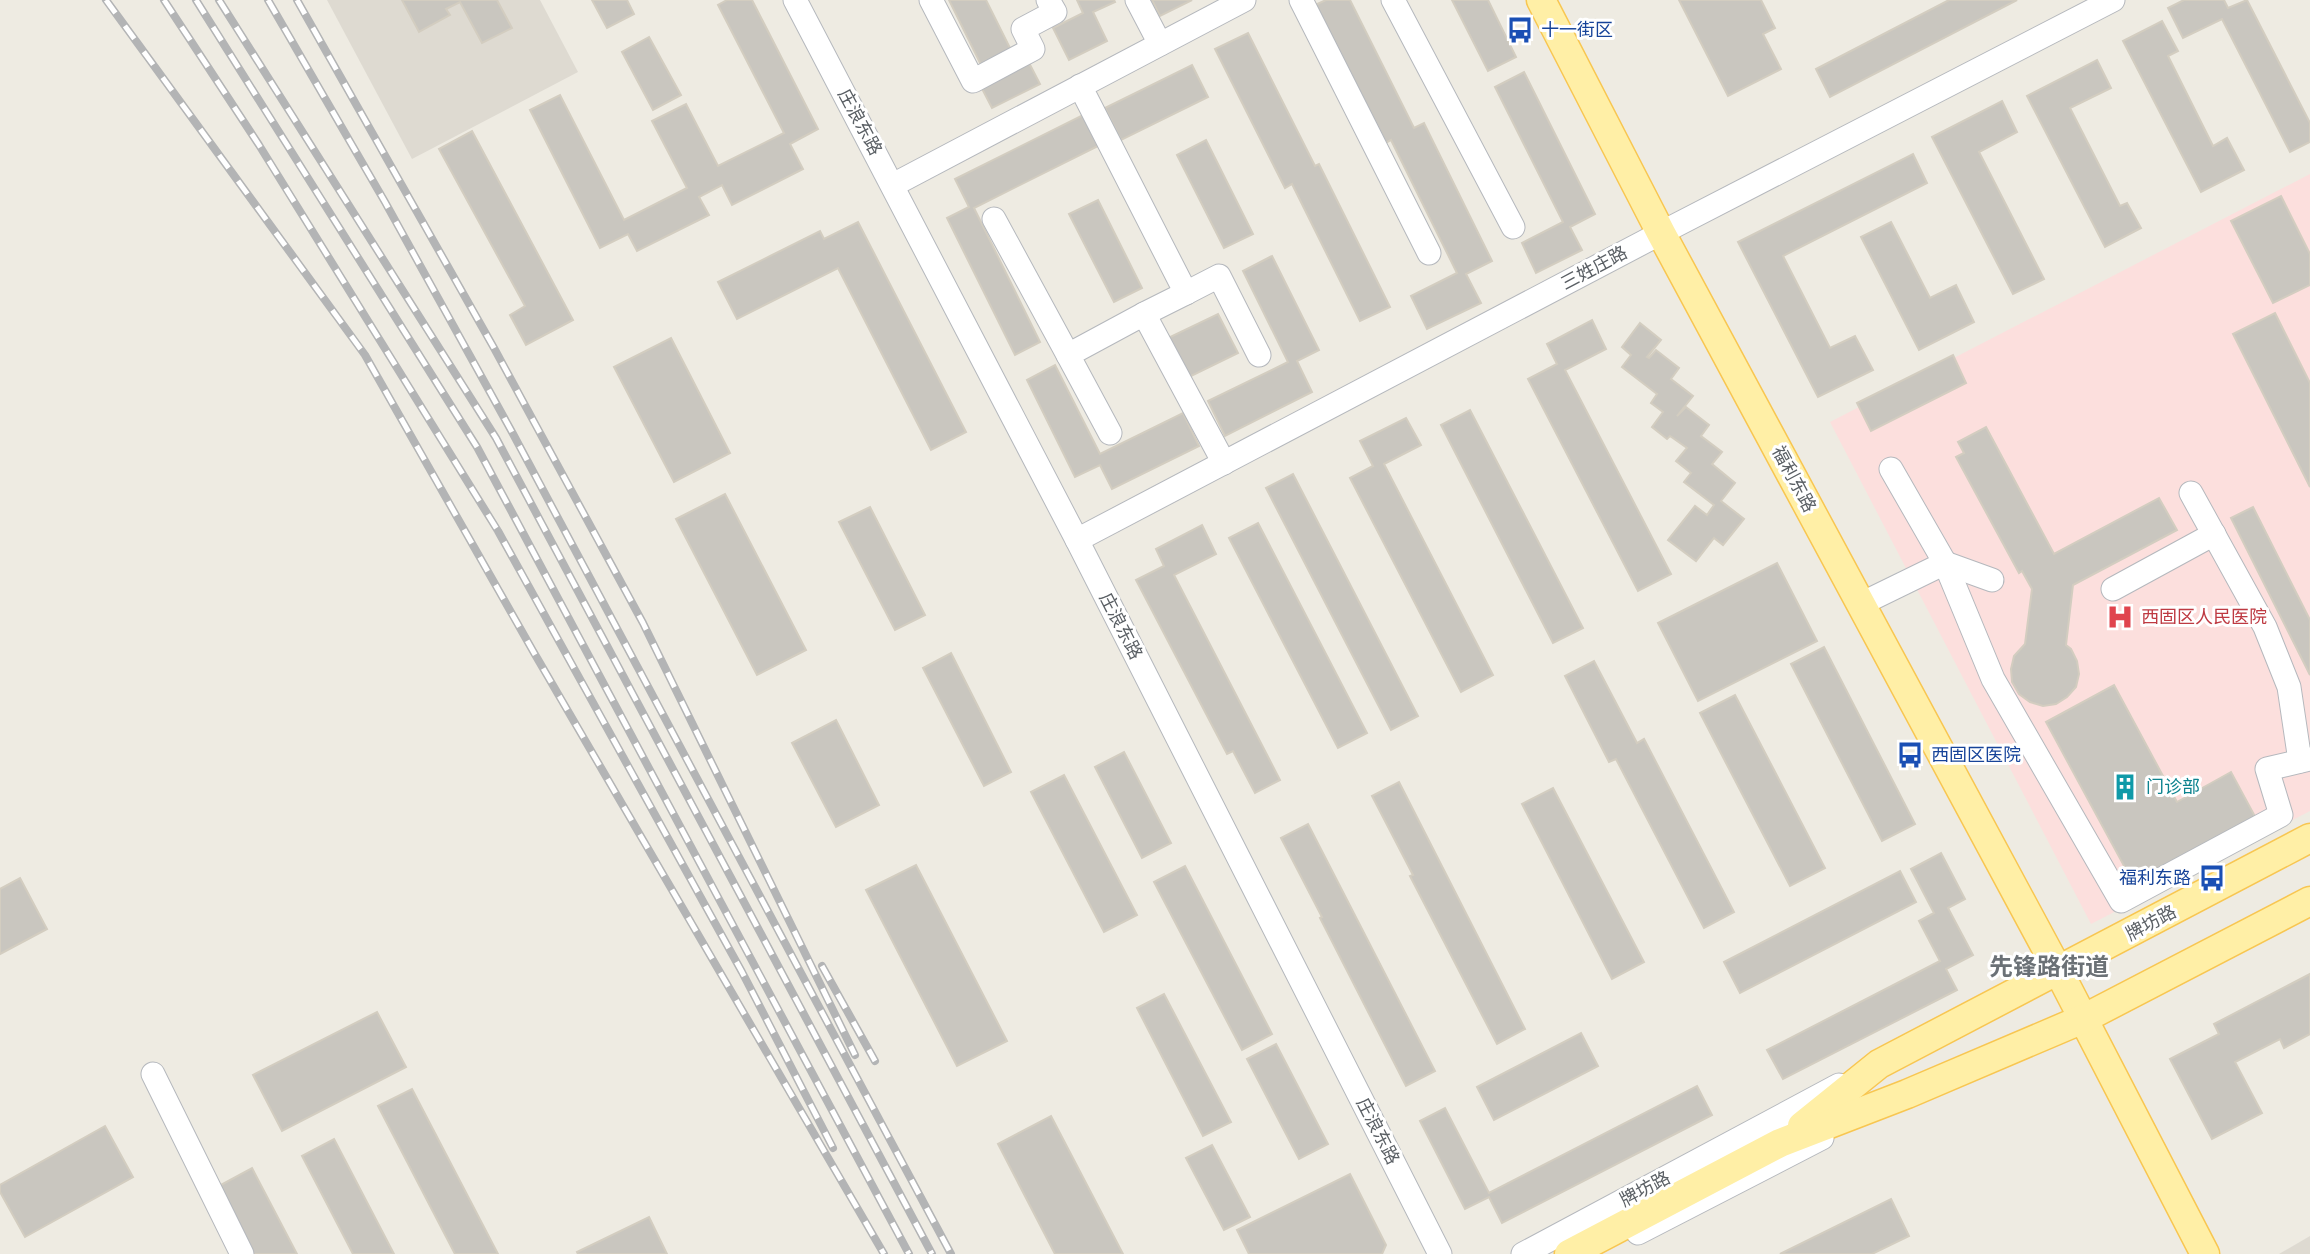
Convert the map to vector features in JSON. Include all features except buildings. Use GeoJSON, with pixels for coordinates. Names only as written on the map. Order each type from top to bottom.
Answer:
{"type":"FeatureCollection","features":[{"type":"Feature","properties":{"kind":"main road","name":"福利东路"},"geometry":{"type":"LineString","coordinates":[[1541,0],[1661,233],[2059,972],[2205,1254]]}},
{"type":"Feature","properties":{"kind":"main road","name":"牌坊路"},"geometry":{"type":"LineString","coordinates":[[1780,1143],[1879,1064],[2059,972],[2310,838]]}},
{"type":"Feature","properties":{"kind":"main road","name":"牌坊路"},"geometry":{"type":"LineString","coordinates":[[1569,1254],[1780,1143],[1907,1094],[2083,1019],[2310,901]]}},
{"type":"Feature","properties":{"kind":"street","name":"庄浪东路"},"geometry":{"type":"LineString","coordinates":[[795,0],[1077,540],[1440,1254]]}},
{"type":"Feature","properties":{"kind":"street"},"geometry":{"type":"LineString","coordinates":[[932,0],[973,80],[1033,49],[1023,29],[1055,12],[1048,0]]}},
{"type":"Feature","properties":{"kind":"street"},"geometry":{"type":"LineString","coordinates":[[1137,0],[1160,44]]}},
{"type":"Feature","properties":{"kind":"street"},"geometry":{"type":"LineString","coordinates":[[893,185],[1244,0]]}},
{"type":"Feature","properties":{"kind":"street"},"geometry":{"type":"LineString","coordinates":[[1301,0],[1429,253]]}},
{"type":"Feature","properties":{"kind":"street"},"geometry":{"type":"LineString","coordinates":[[1393,0],[1513,227]]}},
{"type":"Feature","properties":{"kind":"street","name":"三姓庄路"},"geometry":{"type":"LineString","coordinates":[[1077,540],[1661,233],[2113,0]]}},
{"type":"Feature","properties":{"kind":"street"},"geometry":{"type":"LineString","coordinates":[[1080,86],[1186,293]]}},
{"type":"Feature","properties":{"kind":"street"},"geometry":{"type":"LineString","coordinates":[[994,219],[1110,433]]}},
{"type":"Feature","properties":{"kind":"street"},"geometry":{"type":"LineString","coordinates":[[1068,355],[1219,276],[1259,355]]}},
{"type":"Feature","properties":{"kind":"street"},"geometry":{"type":"LineString","coordinates":[[1144,314],[1224,463]]}},
{"type":"Feature","properties":{"kind":"street"},"geometry":{"type":"LineString","coordinates":[[1891,469],[1945,562],[1993,679],[2121,901],[2281,816],[2267,769],[2305,760],[2289,687],[2265,627],[2191,493]]}},
{"type":"Feature","properties":{"kind":"street"},"geometry":{"type":"LineString","coordinates":[[2113,589],[2214,534]]}},
{"type":"Feature","properties":{"kind":"street"},"geometry":{"type":"LineString","coordinates":[[1861,604],[1945,562],[1992,580]]}},
{"type":"Feature","properties":{"kind":"street","name":"牌坊路"},"geometry":{"type":"LineString","coordinates":[[1523,1254],[1879,1064]]}},
{"type":"Feature","properties":{"kind":"street"},"geometry":{"type":"LineString","coordinates":[[153,1074],[242,1254]]}},
{"type":"Feature","properties":{"kind":"street","name":"牌坊路"},"geometry":{"type":"LineString","coordinates":[[1598,1254],[1907,1094]]}},
{"type":"Feature","properties":{"kind":"shaded area"},"geometry":{"type":"Polygon","coordinates":[[[327,0],[540,0],[578,72],[412,159],[327,0]]]}},
{"type":"Feature","properties":{"kind":"shaded area","name":"西固区人民医院"},"geometry":{"type":"Polygon","coordinates":[[[2310,174],[2310,811],[2091,924],[1830,422],[2310,174]]]}},
{"type":"Feature","properties":{"kind":"shaded area"},"geometry":{"type":"Polygon","coordinates":[[[2310,1236],[2310,1254],[2279,1254],[2310,1236]]]}},
{"type":"Feature","properties":{"kind":"railway"},"geometry":{"type":"LineString","coordinates":[[106,0],[365,355],[533,651],[884,1254]]}},
{"type":"Feature","properties":{"kind":"railway"},"geometry":{"type":"LineString","coordinates":[[164,0],[259,145],[498,531],[742,972],[833,1148]]}},
{"type":"Feature","properties":{"kind":"railway"},"geometry":{"type":"LineString","coordinates":[[196,0],[477,447],[909,1254]]}},
{"type":"Feature","properties":{"kind":"railway"},"geometry":{"type":"LineString","coordinates":[[219,0],[496,438],[932,1254]]}},
{"type":"Feature","properties":{"kind":"railway"},"geometry":{"type":"LineString","coordinates":[[268,0],[385,202],[512,432],[951,1254]]}},
{"type":"Feature","properties":{"kind":"railway"},"geometry":{"type":"LineString","coordinates":[[297,0],[494,348],[643,623],[855,1055]]}},
{"type":"Feature","properties":{"kind":"railway"},"geometry":{"type":"LineString","coordinates":[[822,966],[875,1061]]}},
{"type":"Feature","properties":{"kind":"place","name":"十一街区"},"geometry":{"type":"Point","coordinates":[1520,30]}},
{"type":"Feature","properties":{"kind":"place","name":"西固区人民医院"},"geometry":{"type":"Point","coordinates":[2120,617]}},
{"type":"Feature","properties":{"kind":"place","name":"西固区医院"},"geometry":{"type":"Point","coordinates":[1910,755]}},
{"type":"Feature","properties":{"kind":"place","name":"门诊部"},"geometry":{"type":"Point","coordinates":[2125,787]}},
{"type":"Feature","properties":{"kind":"place","name":"福利东路"},"geometry":{"type":"Point","coordinates":[2212,878]}},
{"type":"Feature","properties":{"kind":"district","name":"先锋路街道"},"geometry":{"type":"Point","coordinates":[2049,967]}}]}
